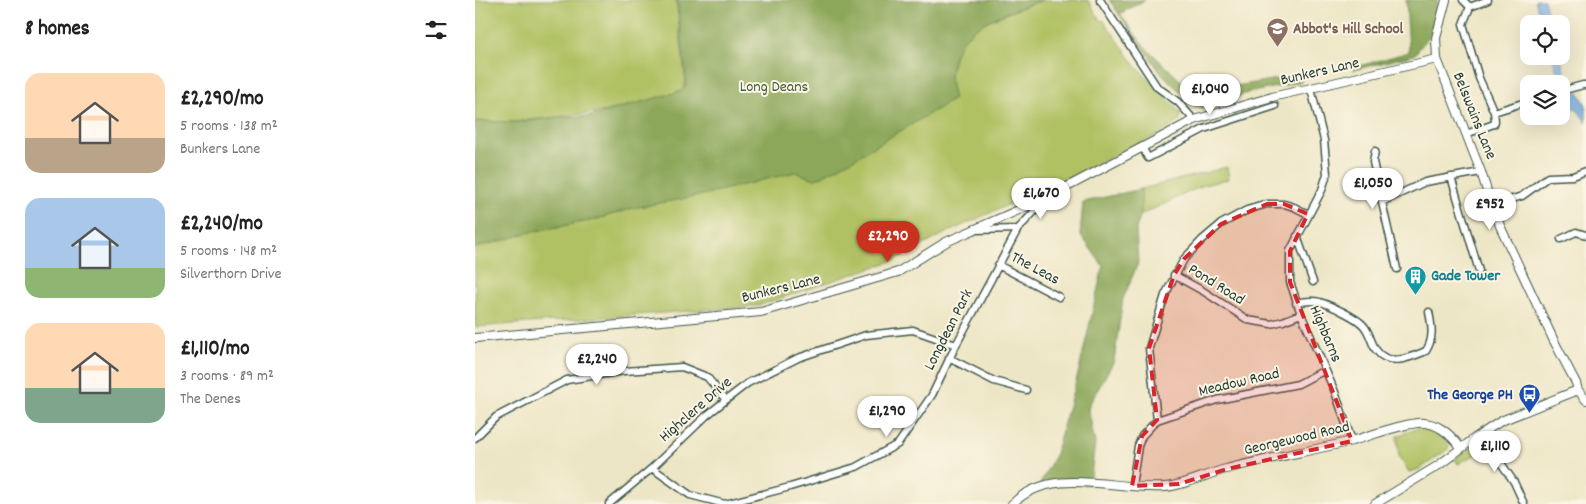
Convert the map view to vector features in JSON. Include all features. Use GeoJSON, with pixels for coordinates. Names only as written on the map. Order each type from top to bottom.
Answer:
{"type":"FeatureCollection","features":[{"type":"Feature","properties":{"kind":"street"},"geometry":{"type":"LineString","coordinates":[[1100,0],[1157,87],[1178,102],[1194,120]]}},
{"type":"Feature","properties":{"kind":"street"},"geometry":{"type":"LineString","coordinates":[[1437,59],[1437,38],[1446,0]]}},
{"type":"Feature","properties":{"kind":"street"},"geometry":{"type":"LineString","coordinates":[[1463,0],[1470,7]]}},
{"type":"Feature","properties":{"kind":"street"},"geometry":{"type":"LineString","coordinates":[[1466,134],[1493,124],[1495,121],[1494,112],[1479,78],[1463,24],[1470,7],[1488,0]]}},
{"type":"Feature","properties":{"kind":"street","name":"Bunkers Lane"},"geometry":{"type":"LineString","coordinates":[[475,338],[761,312],[898,272],[946,242],[1048,197],[1194,120],[1272,97],[1437,59]]}},
{"type":"Feature","properties":{"kind":"street","name":"Belswains Lane"},"geometry":{"type":"LineString","coordinates":[[1437,59],[1489,197],[1494,205],[1500,226],[1578,390],[1586,400]]}},
{"type":"Feature","properties":{"kind":"street"},"geometry":{"type":"LineString","coordinates":[[1570,88],[1586,85]]}},
{"type":"Feature","properties":{"kind":"street","name":"Highbarns"},"geometry":{"type":"LineString","coordinates":[[1311,89],[1324,140],[1327,174],[1322,190],[1291,250],[1290,282],[1296,303],[1335,392],[1352,441]]}},
{"type":"Feature","properties":{"kind":"street"},"geometry":{"type":"LineString","coordinates":[[1494,112],[1520,104]]}},
{"type":"Feature","properties":{"kind":"street"},"geometry":{"type":"LineString","coordinates":[[1142,147],[1148,158],[1204,129],[1275,106]]}},
{"type":"Feature","properties":{"kind":"street"},"geometry":{"type":"LineString","coordinates":[[1375,151],[1373,162],[1397,269]]}},
{"type":"Feature","properties":{"kind":"street"},"geometry":{"type":"LineString","coordinates":[[1494,205],[1522,196],[1548,177],[1573,176],[1586,171]]}},
{"type":"Feature","properties":{"kind":"street"},"geometry":{"type":"LineString","coordinates":[[1382,202],[1425,182],[1481,172]]}},
{"type":"Feature","properties":{"kind":"street"},"geometry":{"type":"LineString","coordinates":[[1451,177],[1479,270]]}},
{"type":"Feature","properties":{"kind":"street","name":"Longdean Park"},"geometry":{"type":"LineString","coordinates":[[652,468],[690,495],[725,504],[856,467],[898,444],[932,395],[949,358],[1018,229],[1048,197]]}},
{"type":"Feature","properties":{"kind":"street"},"geometry":{"type":"LineString","coordinates":[[1132,486],[1138,446],[1142,436],[1157,420],[1149,348],[1165,295],[1184,259],[1221,224],[1247,210],[1267,204],[1284,204],[1308,214]]}},
{"type":"Feature","properties":{"kind":"street"},"geometry":{"type":"LineString","coordinates":[[972,230],[1018,229]]}},
{"type":"Feature","properties":{"kind":"street"},"geometry":{"type":"LineString","coordinates":[[1561,239],[1577,232],[1586,235]]}},
{"type":"Feature","properties":{"kind":"street","name":"Highbarns"},"geometry":{"type":"LineString","coordinates":[[1297,236],[1313,282]]}},
{"type":"Feature","properties":{"kind":"street","name":"The Leas"},"geometry":{"type":"LineString","coordinates":[[998,265],[1059,297]]}},
{"type":"Feature","properties":{"kind":"street","name":"Pond Road"},"geometry":{"type":"LineString","coordinates":[[1174,275],[1248,320],[1271,324],[1301,314]]}},
{"type":"Feature","properties":{"kind":"street"},"geometry":{"type":"LineString","coordinates":[[1296,303],[1307,300],[1321,302],[1353,318],[1364,325],[1377,352],[1385,358],[1395,361],[1426,351],[1431,343],[1433,331],[1429,312]]}},
{"type":"Feature","properties":{"kind":"street","name":"Highclere Drive"},"geometry":{"type":"LineString","coordinates":[[609,504],[652,468],[706,416],[748,383],[798,358],[866,336],[913,330],[956,345]]}},
{"type":"Feature","properties":{"kind":"street"},"geometry":{"type":"LineString","coordinates":[[949,358],[994,381],[1026,390]]}},
{"type":"Feature","properties":{"kind":"street"},"geometry":{"type":"LineString","coordinates":[[475,438],[496,417],[567,380],[624,371],[682,366],[707,377],[726,400]]}},
{"type":"Feature","properties":{"kind":"street","name":"Meadow Road"},"geometry":{"type":"LineString","coordinates":[[1157,420],[1217,400],[1298,384],[1325,370]]}},
{"type":"Feature","properties":{"kind":"street"},"geometry":{"type":"LineString","coordinates":[[1375,504],[1439,465],[1501,421],[1578,390]]}},
{"type":"Feature","properties":{"kind":"street","name":"Georgewood Road"},"geometry":{"type":"LineString","coordinates":[[1012,504],[1032,490],[1057,482],[1089,482],[1157,487],[1179,484],[1227,469],[1352,441],[1419,423],[1434,425],[1448,432],[1461,448]]}},
{"type":"Feature","properties":{"kind":"street"},"geometry":{"type":"LineString","coordinates":[[1481,434],[1514,482],[1525,504]]}},
{"type":"Feature","properties":{"kind":"highlighted area"},"geometry":{"type":"Polygon","coordinates":[[[1267,204],[1284,204],[1308,214],[1290,251],[1290,282],[1352,441],[1227,469],[1179,484],[1132,486],[1142,436],[1157,420],[1149,348],[1174,275],[1184,259],[1221,224],[1267,204]]]}},
{"type":"Feature","properties":{"kind":"green space"},"geometry":{"type":"Polygon","coordinates":[[[475,0],[676,0],[686,84],[680,93],[607,111],[512,122],[475,121],[475,0]]]}},
{"type":"Feature","properties":{"kind":"green space","name":"Long Deans"},"geometry":{"type":"Polygon","coordinates":[[[677,0],[1042,0],[996,17],[970,33],[960,44],[953,58],[950,75],[954,99],[818,178],[815,179],[795,172],[702,195],[633,208],[594,220],[535,231],[475,248],[475,121],[517,122],[559,117],[590,116],[681,91],[685,87],[686,77],[677,0]]]}},
{"type":"Feature","properties":{"kind":"green space"},"geometry":{"type":"Polygon","coordinates":[[[1042,0],[1088,0],[1100,20],[1104,21],[1136,66],[1175,106],[1180,114],[1180,121],[1156,136],[948,232],[895,260],[757,306],[475,327],[475,248],[535,231],[594,220],[633,208],[702,195],[795,172],[815,179],[818,178],[953,99],[950,75],[955,54],[961,41],[982,23],[1042,0]]]}},
{"type":"Feature","properties":{"kind":"green space"},"geometry":{"type":"Polygon","coordinates":[[[1109,0],[1145,0],[1120,14],[1146,48],[1194,93],[1305,76],[1301,82],[1247,93],[1204,109],[1193,105],[1160,72],[1109,0]]]}},
{"type":"Feature","properties":{"kind":"green space"},"geometry":{"type":"Polygon","coordinates":[[[1406,0],[1437,0],[1431,34],[1414,55],[1353,70],[1359,66],[1409,52],[1406,0]]]}},
{"type":"Feature","properties":{"kind":"green space"},"geometry":{"type":"Polygon","coordinates":[[[1227,167],[1229,179],[1204,185],[1141,215],[1141,189],[1227,167]]]}},
{"type":"Feature","properties":{"kind":"green space"},"geometry":{"type":"Polygon","coordinates":[[[1141,189],[1141,215],[1136,229],[1138,263],[1123,299],[1114,361],[1088,407],[1095,443],[1090,484],[1039,486],[1055,455],[1079,370],[1103,266],[1080,234],[1083,202],[1141,189]]]}},
{"type":"Feature","properties":{"kind":"green space"},"geometry":{"type":"Polygon","coordinates":[[[1421,427],[1439,433],[1449,444],[1448,449],[1420,469],[1409,472],[1399,457],[1397,436],[1421,427]]]}},
{"type":"Feature","properties":{"kind":"green space"},"geometry":{"type":"Polygon","coordinates":[[[1478,443],[1483,445],[1487,452],[1485,456],[1478,453],[1458,464],[1455,459],[1478,443]]]}},
{"type":"Feature","properties":{"kind":"water"},"geometry":{"type":"Polygon","coordinates":[[[1535,0],[1544,0],[1548,15],[1539,15],[1535,0]]]}},
{"type":"Feature","properties":{"kind":"water"},"geometry":{"type":"Polygon","coordinates":[[[1555,65],[1563,65],[1566,75],[1558,75],[1555,65]]]}},
{"type":"Feature","properties":{"kind":"water"},"geometry":{"type":"Polygon","coordinates":[[[1570,90],[1579,93],[1586,106],[1586,122],[1576,108],[1570,108],[1570,90]]]}},
{"type":"Feature","properties":{"kind":"place","name":"Abbot's Hill School"},"geometry":{"type":"Point","coordinates":[1277,48]}},
{"type":"Feature","properties":{"kind":"place","name":"Gade Tower"},"geometry":{"type":"Point","coordinates":[1415,295]}},
{"type":"Feature","properties":{"kind":"place","name":"The George PH"},"geometry":{"type":"Point","coordinates":[1529,414]}}]}
